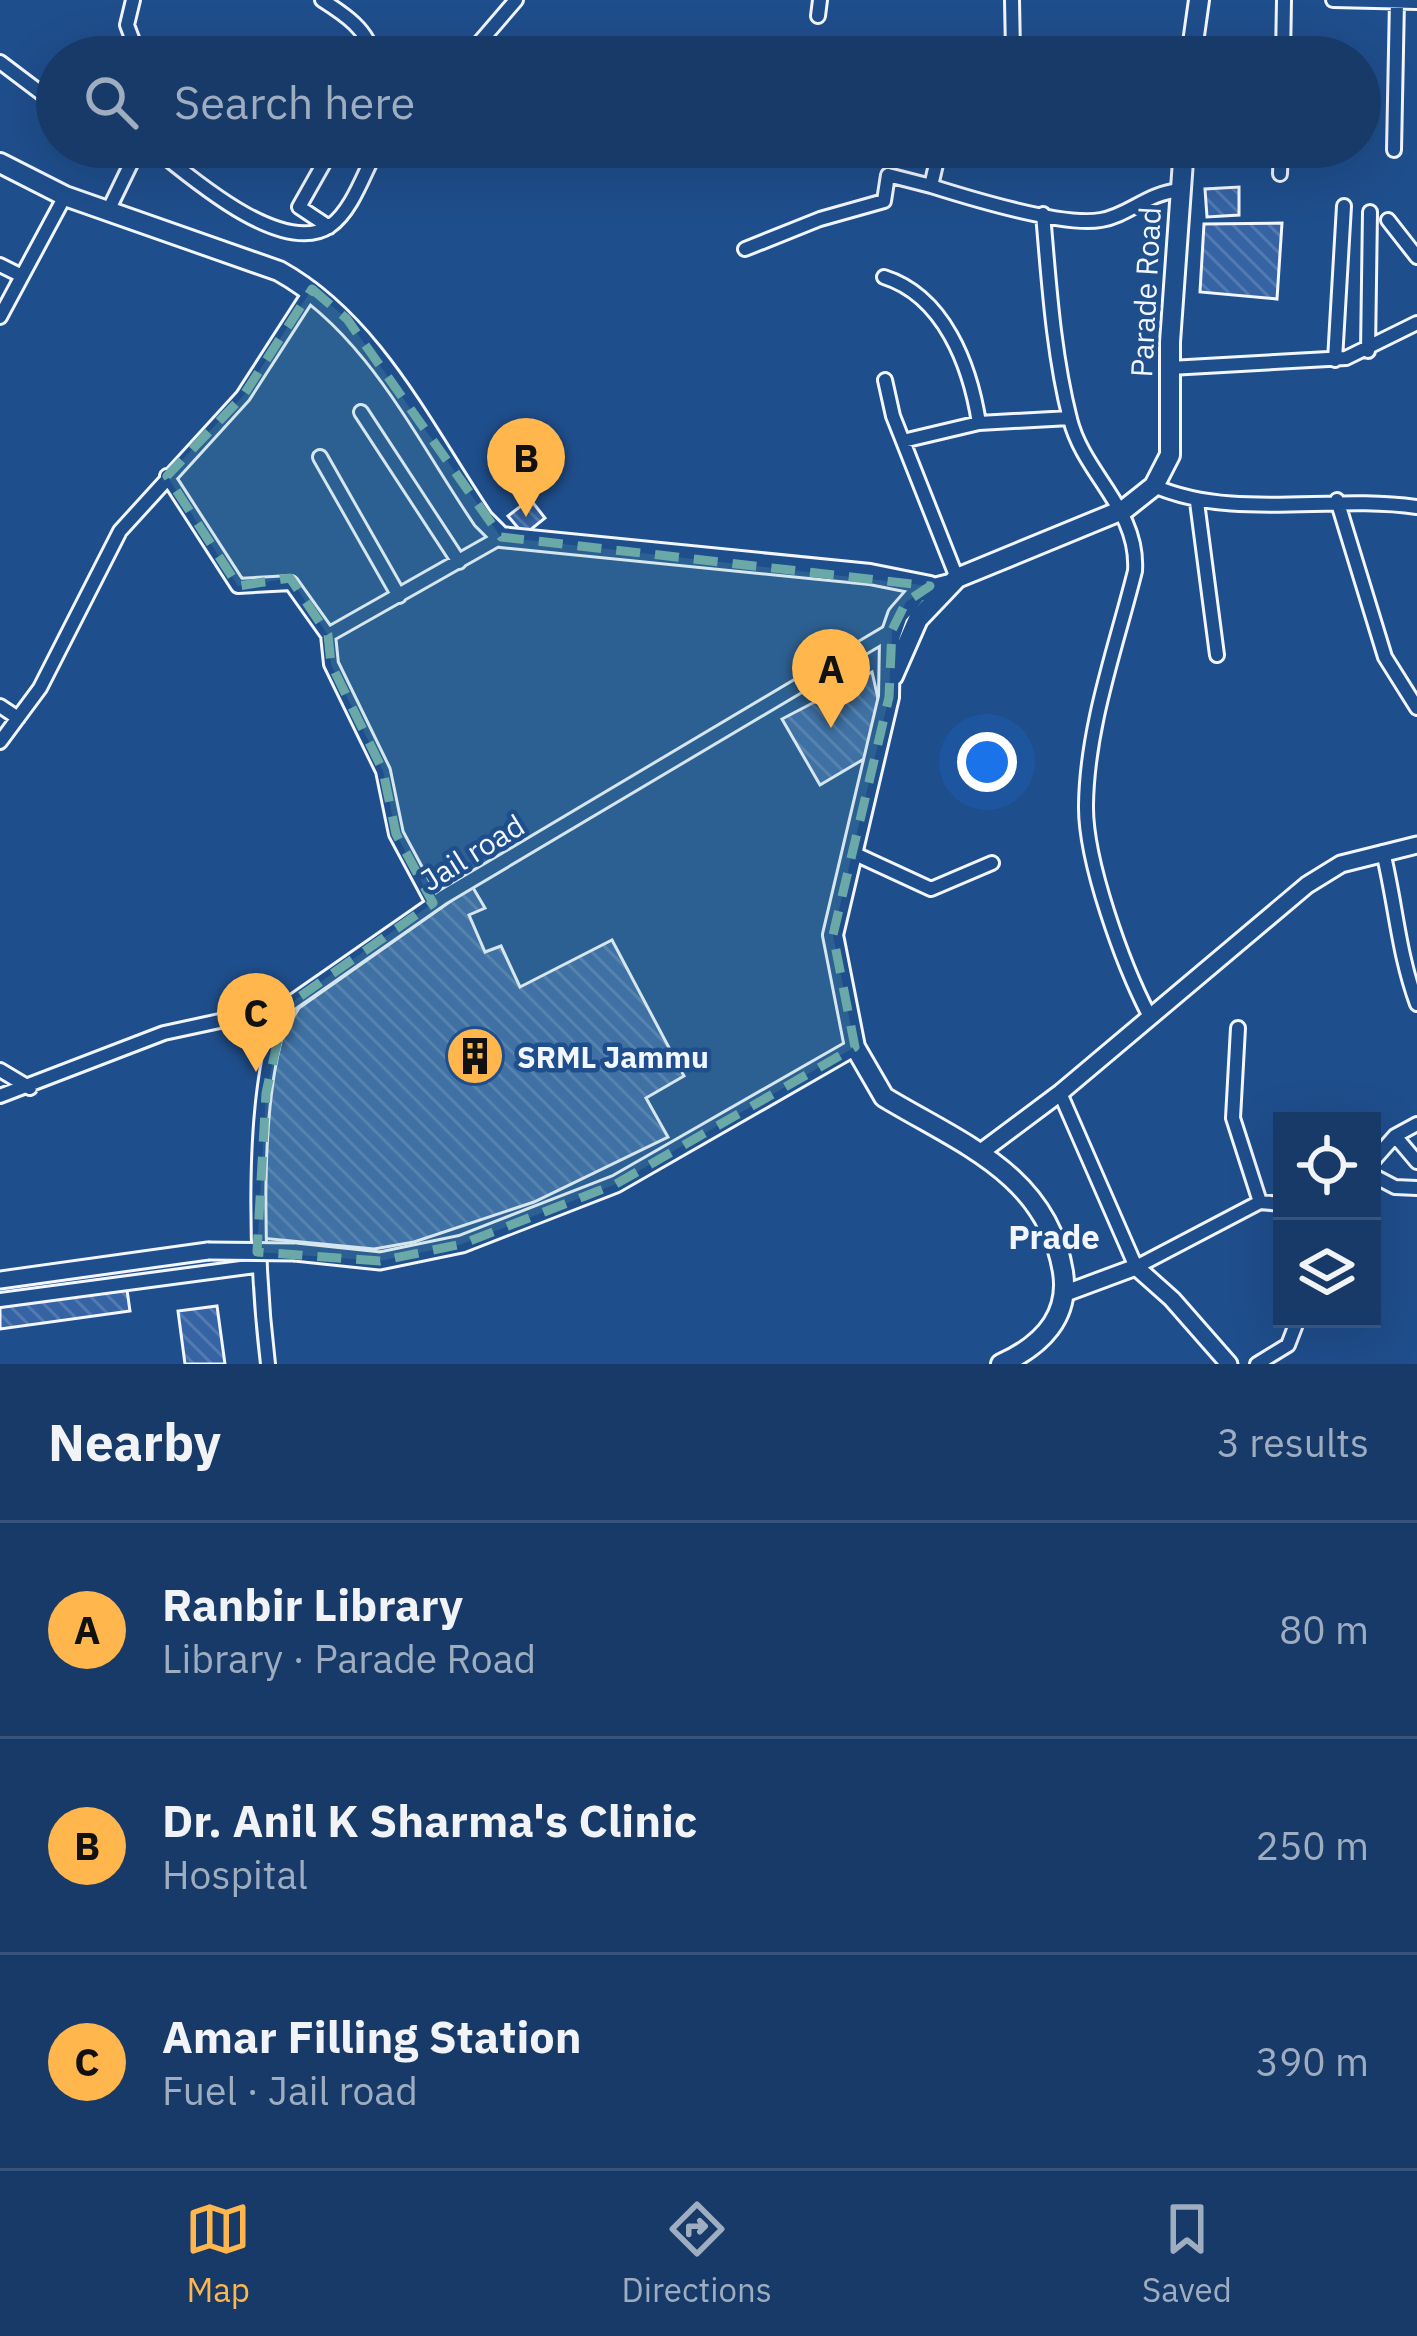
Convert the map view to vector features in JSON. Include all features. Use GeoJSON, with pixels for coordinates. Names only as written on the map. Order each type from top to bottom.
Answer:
{"type":"FeatureCollection","features":[{"type":"Feature","properties":{"kind":"main road"},"geometry":{"type":"LineString","coordinates":[[1194,36],[1199,1]]}},
{"type":"Feature","properties":{"kind":"main road"},"geometry":{"type":"LineString","coordinates":[[0,163],[64,196],[279,272],[312,289],[347,319],[483,519],[501,537],[946,583]]}},
{"type":"Feature","properties":{"kind":"main road","name":"Parade Road"},"geometry":{"type":"LineString","coordinates":[[1154,485],[1168,463],[1169,368],[1183,168]]}},
{"type":"Feature","properties":{"kind":"main road"},"geometry":{"type":"LineString","coordinates":[[1115,510],[1147,480],[1169,441]]}},
{"type":"Feature","properties":{"kind":"main road"},"geometry":{"type":"LineString","coordinates":[[1001,1364],[1041,1340],[1063,1309],[1066,1293],[1044,1213],[981,1152],[884,1097],[855,1047],[833,935],[891,680],[892,630],[906,602],[1115,510],[1154,485]]}},
{"type":"Feature","properties":{"kind":"main road"},"geometry":{"type":"LineString","coordinates":[[891,680],[919,619],[946,583]]}},
{"type":"Feature","properties":{"kind":"street"},"geometry":{"type":"LineString","coordinates":[[131,36],[127,26],[133,0]]}},
{"type":"Feature","properties":{"kind":"street"},"geometry":{"type":"LineString","coordinates":[[322,0],[346,6],[365,36]]}},
{"type":"Feature","properties":{"kind":"street"},"geometry":{"type":"LineString","coordinates":[[485,36],[516,1],[531,0]]}},
{"type":"Feature","properties":{"kind":"street"},"geometry":{"type":"LineString","coordinates":[[818,16],[820,0]]}},
{"type":"Feature","properties":{"kind":"street"},"geometry":{"type":"LineString","coordinates":[[1012,0],[1013,36]]}},
{"type":"Feature","properties":{"kind":"street"},"geometry":{"type":"LineString","coordinates":[[1283,36],[1284,0]]}},
{"type":"Feature","properties":{"kind":"street"},"geometry":{"type":"LineString","coordinates":[[1334,0],[1417,2]]}},
{"type":"Feature","properties":{"kind":"street"},"geometry":{"type":"LineString","coordinates":[[1394,150],[1397,1]]}},
{"type":"Feature","properties":{"kind":"street"},"geometry":{"type":"LineString","coordinates":[[0,62],[36,89]]}},
{"type":"Feature","properties":{"kind":"street"},"geometry":{"type":"LineString","coordinates":[[108,211],[129,168]]}},
{"type":"Feature","properties":{"kind":"street"},"geometry":{"type":"LineString","coordinates":[[182,168],[242,212],[302,234],[329,227],[341,215],[367,168]]}},
{"type":"Feature","properties":{"kind":"street"},"geometry":{"type":"LineString","coordinates":[[320,168],[299,207],[329,227]]}},
{"type":"Feature","properties":{"kind":"street"},"geometry":{"type":"LineString","coordinates":[[931,186],[935,168]]}},
{"type":"Feature","properties":{"kind":"street"},"geometry":{"type":"LineString","coordinates":[[1280,168],[1280,174]]}},
{"type":"Feature","properties":{"kind":"street"},"geometry":{"type":"LineString","coordinates":[[745,249],[820,219],[884,201],[888,175],[1042,214],[1097,221],[1148,195],[1181,190]]}},
{"type":"Feature","properties":{"kind":"street"},"geometry":{"type":"LineString","coordinates":[[0,317],[64,196]]}},
{"type":"Feature","properties":{"kind":"street"},"geometry":{"type":"LineString","coordinates":[[1335,360],[1344,206]]}},
{"type":"Feature","properties":{"kind":"street"},"geometry":{"type":"LineString","coordinates":[[1368,351],[1370,212]]}},
{"type":"Feature","properties":{"kind":"street"},"geometry":{"type":"LineString","coordinates":[[1042,214],[1070,418],[1135,548],[1135,572],[1098,715],[1086,806],[1121,955],[1149,1015]]}},
{"type":"Feature","properties":{"kind":"street"},"geometry":{"type":"LineString","coordinates":[[1388,220],[1417,257]]}},
{"type":"Feature","properties":{"kind":"street"},"geometry":{"type":"LineString","coordinates":[[0,265],[22,276]]}},
{"type":"Feature","properties":{"kind":"street"},"geometry":{"type":"LineString","coordinates":[[884,277],[916,288],[957,348],[973,380],[980,423]]}},
{"type":"Feature","properties":{"kind":"street"},"geometry":{"type":"LineString","coordinates":[[0,742],[40,688],[120,530],[243,396],[312,289]]}},
{"type":"Feature","properties":{"kind":"street"},"geometry":{"type":"LineString","coordinates":[[1169,368],[1335,360],[1368,351],[1417,323]]}},
{"type":"Feature","properties":{"kind":"street"},"geometry":{"type":"LineString","coordinates":[[885,380],[946,583]]}},
{"type":"Feature","properties":{"kind":"street"},"geometry":{"type":"LineString","coordinates":[[361,412],[459,562]]}},
{"type":"Feature","properties":{"kind":"street"},"geometry":{"type":"LineString","coordinates":[[903,441],[980,423],[1070,418]]}},
{"type":"Feature","properties":{"kind":"street"},"geometry":{"type":"LineString","coordinates":[[320,458],[398,596]]}},
{"type":"Feature","properties":{"kind":"street"},"geometry":{"type":"LineString","coordinates":[[167,476],[238,586],[291,583],[328,635],[331,664],[383,771],[396,834],[434,903]]}},
{"type":"Feature","properties":{"kind":"street"},"geometry":{"type":"LineString","coordinates":[[1154,485],[1196,502],[1337,500],[1417,507]]}},
{"type":"Feature","properties":{"kind":"street"},"geometry":{"type":"LineString","coordinates":[[1337,500],[1385,657],[1417,708]]}},
{"type":"Feature","properties":{"kind":"street"},"geometry":{"type":"LineString","coordinates":[[1196,502],[1217,655]]}},
{"type":"Feature","properties":{"kind":"street"},"geometry":{"type":"LineString","coordinates":[[328,635],[501,537]]}},
{"type":"Feature","properties":{"kind":"street","name":"Jail road"},"geometry":{"type":"LineString","coordinates":[[285,1007],[434,903],[892,630],[919,619]]}},
{"type":"Feature","properties":{"kind":"street"},"geometry":{"type":"LineString","coordinates":[[0,706],[18,718]]}},
{"type":"Feature","properties":{"kind":"street"},"geometry":{"type":"LineString","coordinates":[[981,1152],[1060,1093],[1307,885],[1341,864],[1417,845]]}},
{"type":"Feature","properties":{"kind":"street"},"geometry":{"type":"LineString","coordinates":[[1383,852],[1398,912],[1398,949],[1417,1004]]}},
{"type":"Feature","properties":{"kind":"street"},"geometry":{"type":"LineString","coordinates":[[853,853],[926,889],[992,863]]}},
{"type":"Feature","properties":{"kind":"street"},"geometry":{"type":"LineString","coordinates":[[0,1096],[31,1088],[164,1033],[285,1007]]}},
{"type":"Feature","properties":{"kind":"street"},"geometry":{"type":"LineString","coordinates":[[268,1364],[256,1266],[266,1094],[275,1029],[285,1007]]}},
{"type":"Feature","properties":{"kind":"street"},"geometry":{"type":"LineString","coordinates":[[1238,1028],[1233,1118],[1259,1202]]}},
{"type":"Feature","properties":{"kind":"street"},"geometry":{"type":"LineString","coordinates":[[0,1280],[208,1251],[295,1252],[380,1262],[462,1244],[616,1184],[855,1047]]}},
{"type":"Feature","properties":{"kind":"street"},"geometry":{"type":"LineString","coordinates":[[0,1070],[31,1088]]}},
{"type":"Feature","properties":{"kind":"street"},"geometry":{"type":"LineString","coordinates":[[1060,1093],[1136,1268],[1172,1299],[1228,1364]]}},
{"type":"Feature","properties":{"kind":"street"},"geometry":{"type":"LineString","coordinates":[[1381,1152],[1395,1136],[1417,1124]]}},
{"type":"Feature","properties":{"kind":"street"},"geometry":{"type":"LineString","coordinates":[[1395,1136],[1417,1162]]}},
{"type":"Feature","properties":{"kind":"street"},"geometry":{"type":"LineString","coordinates":[[1381,1180],[1394,1187],[1417,1188]]}},
{"type":"Feature","properties":{"kind":"street"},"geometry":{"type":"LineString","coordinates":[[1066,1293],[1136,1268],[1259,1202],[1273,1203]]}},
{"type":"Feature","properties":{"kind":"street"},"geometry":{"type":"LineString","coordinates":[[0,1300],[256,1266]]}},
{"type":"Feature","properties":{"kind":"street"},"geometry":{"type":"LineString","coordinates":[[1257,1364],[1288,1346],[1295,1328]]}},
{"type":"Feature","properties":{"kind":"highlighted area"},"geometry":{"type":"Polygon","coordinates":[[[312,289],[347,319],[501,537],[930,586],[906,602],[892,630],[889,697],[833,935],[855,1047],[616,1184],[462,1244],[380,1261],[257,1252],[266,1093],[285,1007],[433,903],[396,834],[383,771],[331,664],[328,635],[290,578],[238,586],[167,476],[243,396],[312,289]]]}},
{"type":"Feature","properties":{"kind":"building"},"geometry":{"type":"Polygon","coordinates":[[[1239,187],[1239,215],[1207,217],[1205,189],[1239,187]]]}},
{"type":"Feature","properties":{"kind":"building"},"geometry":{"type":"Polygon","coordinates":[[[1282,223],[1277,299],[1200,292],[1204,224],[1282,223]]]}},
{"type":"Feature","properties":{"kind":"building"},"geometry":{"type":"Polygon","coordinates":[[[530,499],[545,518],[524,535],[508,516],[530,499]]]}},
{"type":"Feature","properties":{"kind":"building"},"geometry":{"type":"Polygon","coordinates":[[[872,672],[880,707],[869,756],[820,785],[782,719],[872,672]]]}},
{"type":"Feature","properties":{"kind":"building","name":"SRML Jammu"},"geometry":{"type":"Polygon","coordinates":[[[472,886],[485,908],[469,915],[485,952],[501,946],[520,987],[612,940],[684,1076],[646,1098],[668,1137],[534,1202],[414,1242],[374,1249],[260,1238],[268,1095],[282,1036],[299,1008],[472,886]]]}},
{"type":"Feature","properties":{"kind":"building"},"geometry":{"type":"Polygon","coordinates":[[[127,1290],[130,1311],[0,1329],[0,1307],[127,1290]]]}},
{"type":"Feature","properties":{"kind":"building"},"geometry":{"type":"Polygon","coordinates":[[[217,1306],[225,1364],[185,1364],[178,1311],[217,1306]]]}},
{"type":"Feature","properties":{"kind":"place","name":"Dr. Anil K Sharma's Clinic"},"geometry":{"type":"Point","coordinates":[526,517]}},
{"type":"Feature","properties":{"kind":"place","name":"Ranbir Library"},"geometry":{"type":"Point","coordinates":[831,728]}},
{"type":"Feature","properties":{"kind":"place","name":"SRML Jammu"},"geometry":{"type":"Point","coordinates":[475,1056]}},
{"type":"Feature","properties":{"kind":"place","name":"Amar Filling Station"},"geometry":{"type":"Point","coordinates":[256,1072]}},
{"type":"Feature","properties":{"kind":"district","name":"Prade"},"geometry":{"type":"Point","coordinates":[1054,1236]}}]}
